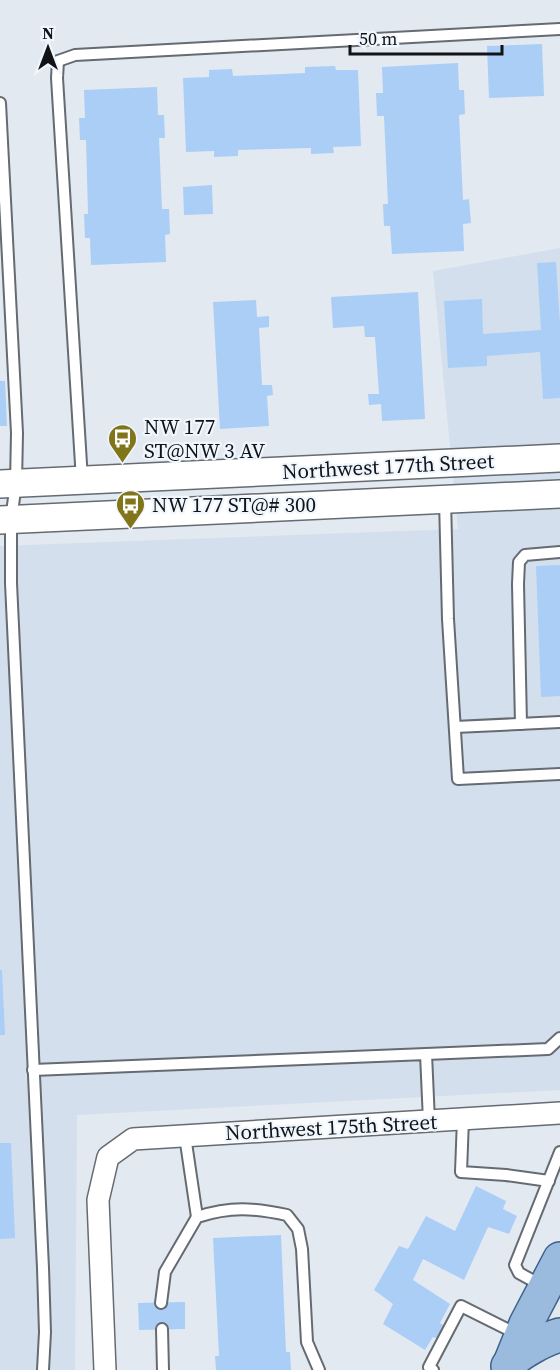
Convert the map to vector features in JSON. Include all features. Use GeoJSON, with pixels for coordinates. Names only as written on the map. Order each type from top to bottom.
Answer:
{"type":"FeatureCollection","features":[{"type":"Feature","properties":{"kind":"main road"},"geometry":{"type":"LineString","coordinates":[[512,1356],[560,1258]]}},
{"type":"Feature","properties":{"kind":"main road"},"geometry":{"type":"LineString","coordinates":[[512,1356],[560,1335]]}},
{"type":"Feature","properties":{"kind":"street","name":"Northwest 177th Street"},"geometry":{"type":"LineString","coordinates":[[8,484],[560,458]]}},
{"type":"Feature","properties":{"kind":"street","name":"Northwest 177th Street"},"geometry":{"type":"LineString","coordinates":[[6,520],[560,494]]}},
{"type":"Feature","properties":{"kind":"street","name":"Northwest 175th Street"},"geometry":{"type":"LineString","coordinates":[[105,1370],[98,1200],[108,1157],[133,1139],[560,1113]]}},
{"type":"Feature","properties":{"kind":"lane"},"geometry":{"type":"LineString","coordinates":[[82,480],[57,78],[58,61],[75,55],[87,54],[560,29]]}},
{"type":"Feature","properties":{"kind":"lane"},"geometry":{"type":"LineString","coordinates":[[0,103],[17,433],[8,484],[6,584],[45,1321],[43,1370]]}},
{"type":"Feature","properties":{"kind":"lane"},"geometry":{"type":"LineString","coordinates":[[445,499],[448,619],[458,779],[560,774]]}},
{"type":"Feature","properties":{"kind":"lane"},"geometry":{"type":"LineString","coordinates":[[521,724],[519,562],[525,555],[560,552]]}},
{"type":"Feature","properties":{"kind":"lane"},"geometry":{"type":"LineString","coordinates":[[455,727],[560,722]]}},
{"type":"Feature","properties":{"kind":"lane"},"geometry":{"type":"LineString","coordinates":[[33,1070],[548,1049],[560,1038]]}},
{"type":"Feature","properties":{"kind":"lane"},"geometry":{"type":"LineString","coordinates":[[426,1054],[429,1121]]}},
{"type":"Feature","properties":{"kind":"lane"},"geometry":{"type":"LineString","coordinates":[[463,1119],[461,1172],[549,1181]]}},
{"type":"Feature","properties":{"kind":"lane"},"geometry":{"type":"LineString","coordinates":[[161,1303],[165,1272],[196,1217],[185,1136]]}},
{"type":"Feature","properties":{"kind":"lane"},"geometry":{"type":"LineString","coordinates":[[546,1288],[519,1273],[515,1265],[560,1152]]}},
{"type":"Feature","properties":{"kind":"lane"},"geometry":{"type":"LineString","coordinates":[[196,1217],[217,1210],[253,1209],[287,1215],[298,1229],[302,1249],[307,1342],[319,1370]]}},
{"type":"Feature","properties":{"kind":"lane"},"geometry":{"type":"LineString","coordinates":[[434,1370],[429,1367],[461,1306],[512,1356]]}},
{"type":"Feature","properties":{"kind":"lane"},"geometry":{"type":"LineString","coordinates":[[162,1329],[163,1370]]}},
{"type":"Feature","properties":{"kind":"shaded area"},"geometry":{"type":"Polygon","coordinates":[[[560,248],[560,1090],[77,1115],[75,1370],[0,1370],[0,546],[458,529],[433,271],[560,248]]]}},
{"type":"Feature","properties":{"kind":"building"},"geometry":{"type":"Polygon","coordinates":[[[542,44],[544,96],[489,98],[487,46],[542,44]]]}},
{"type":"Feature","properties":{"kind":"building"},"geometry":{"type":"Polygon","coordinates":[[[458,63],[459,90],[464,90],[465,114],[459,115],[463,200],[469,199],[471,223],[463,224],[464,251],[392,254],[390,226],[384,226],[383,204],[388,204],[384,116],[377,116],[376,93],[383,93],[382,67],[458,63]]]}},
{"type":"Feature","properties":{"kind":"building"},"geometry":{"type":"Polygon","coordinates":[[[335,66],[336,70],[358,70],[361,146],[333,147],[334,153],[311,154],[311,148],[238,150],[238,156],[214,157],[214,151],[186,152],[183,78],[209,77],[209,70],[232,69],[233,76],[305,73],[305,67],[335,66]]]}},
{"type":"Feature","properties":{"kind":"building"},"geometry":{"type":"Polygon","coordinates":[[[157,87],[158,115],[164,115],[165,138],[159,138],[162,209],[169,209],[170,234],[165,235],[166,262],[91,265],[90,238],[85,238],[84,214],[88,214],[86,140],[80,140],[79,118],[85,118],[84,90],[157,87]]]}},
{"type":"Feature","properties":{"kind":"building"},"geometry":{"type":"Polygon","coordinates":[[[212,185],[213,214],[184,215],[183,187],[212,185]]]}},
{"type":"Feature","properties":{"kind":"building"},"geometry":{"type":"Polygon","coordinates":[[[556,262],[560,324],[560,398],[543,399],[540,352],[487,356],[487,366],[448,368],[444,301],[482,299],[483,334],[541,330],[537,263],[556,262]]]}},
{"type":"Feature","properties":{"kind":"building"},"geometry":{"type":"Polygon","coordinates":[[[418,292],[425,419],[382,421],[381,404],[369,405],[368,394],[379,394],[375,337],[365,337],[364,326],[333,328],[331,297],[418,292]]]}},
{"type":"Feature","properties":{"kind":"building"},"geometry":{"type":"Polygon","coordinates":[[[256,300],[257,317],[269,316],[269,327],[259,328],[262,385],[272,385],[273,395],[267,396],[269,426],[220,429],[213,302],[256,300]]]}},
{"type":"Feature","properties":{"kind":"building"},"geometry":{"type":"Polygon","coordinates":[[[0,381],[5,381],[7,426],[0,426],[0,381]]]}},
{"type":"Feature","properties":{"kind":"building"},"geometry":{"type":"Polygon","coordinates":[[[560,565],[560,696],[541,697],[536,566],[560,565]]]}},
{"type":"Feature","properties":{"kind":"building"},"geometry":{"type":"Polygon","coordinates":[[[0,970],[2,970],[5,1035],[0,1035],[0,970]]]}},
{"type":"Feature","properties":{"kind":"building"},"geometry":{"type":"Polygon","coordinates":[[[0,1143],[11,1143],[15,1238],[0,1239],[0,1143]]]}},
{"type":"Feature","properties":{"kind":"building"},"geometry":{"type":"Polygon","coordinates":[[[476,1186],[506,1201],[503,1209],[517,1216],[509,1234],[488,1227],[464,1280],[423,1259],[413,1280],[450,1304],[440,1323],[446,1327],[438,1339],[433,1337],[425,1350],[383,1324],[393,1304],[374,1290],[399,1246],[408,1249],[426,1216],[455,1231],[476,1186]]]}},
{"type":"Feature","properties":{"kind":"building"},"geometry":{"type":"Polygon","coordinates":[[[281,1235],[286,1352],[290,1352],[291,1370],[216,1370],[215,1356],[219,1356],[213,1238],[281,1235]]]}},
{"type":"Feature","properties":{"kind":"building"},"geometry":{"type":"Polygon","coordinates":[[[185,1302],[185,1329],[139,1330],[138,1303],[185,1302]]]}},
{"type":"Feature","properties":{"kind":"place","name":"NW 177 ST@NW 3 AV"},"geometry":{"type":"Point","coordinates":[123,464]}},
{"type":"Feature","properties":{"kind":"place","name":"NW 177 ST@# 300"},"geometry":{"type":"Point","coordinates":[131,530]}}]}
